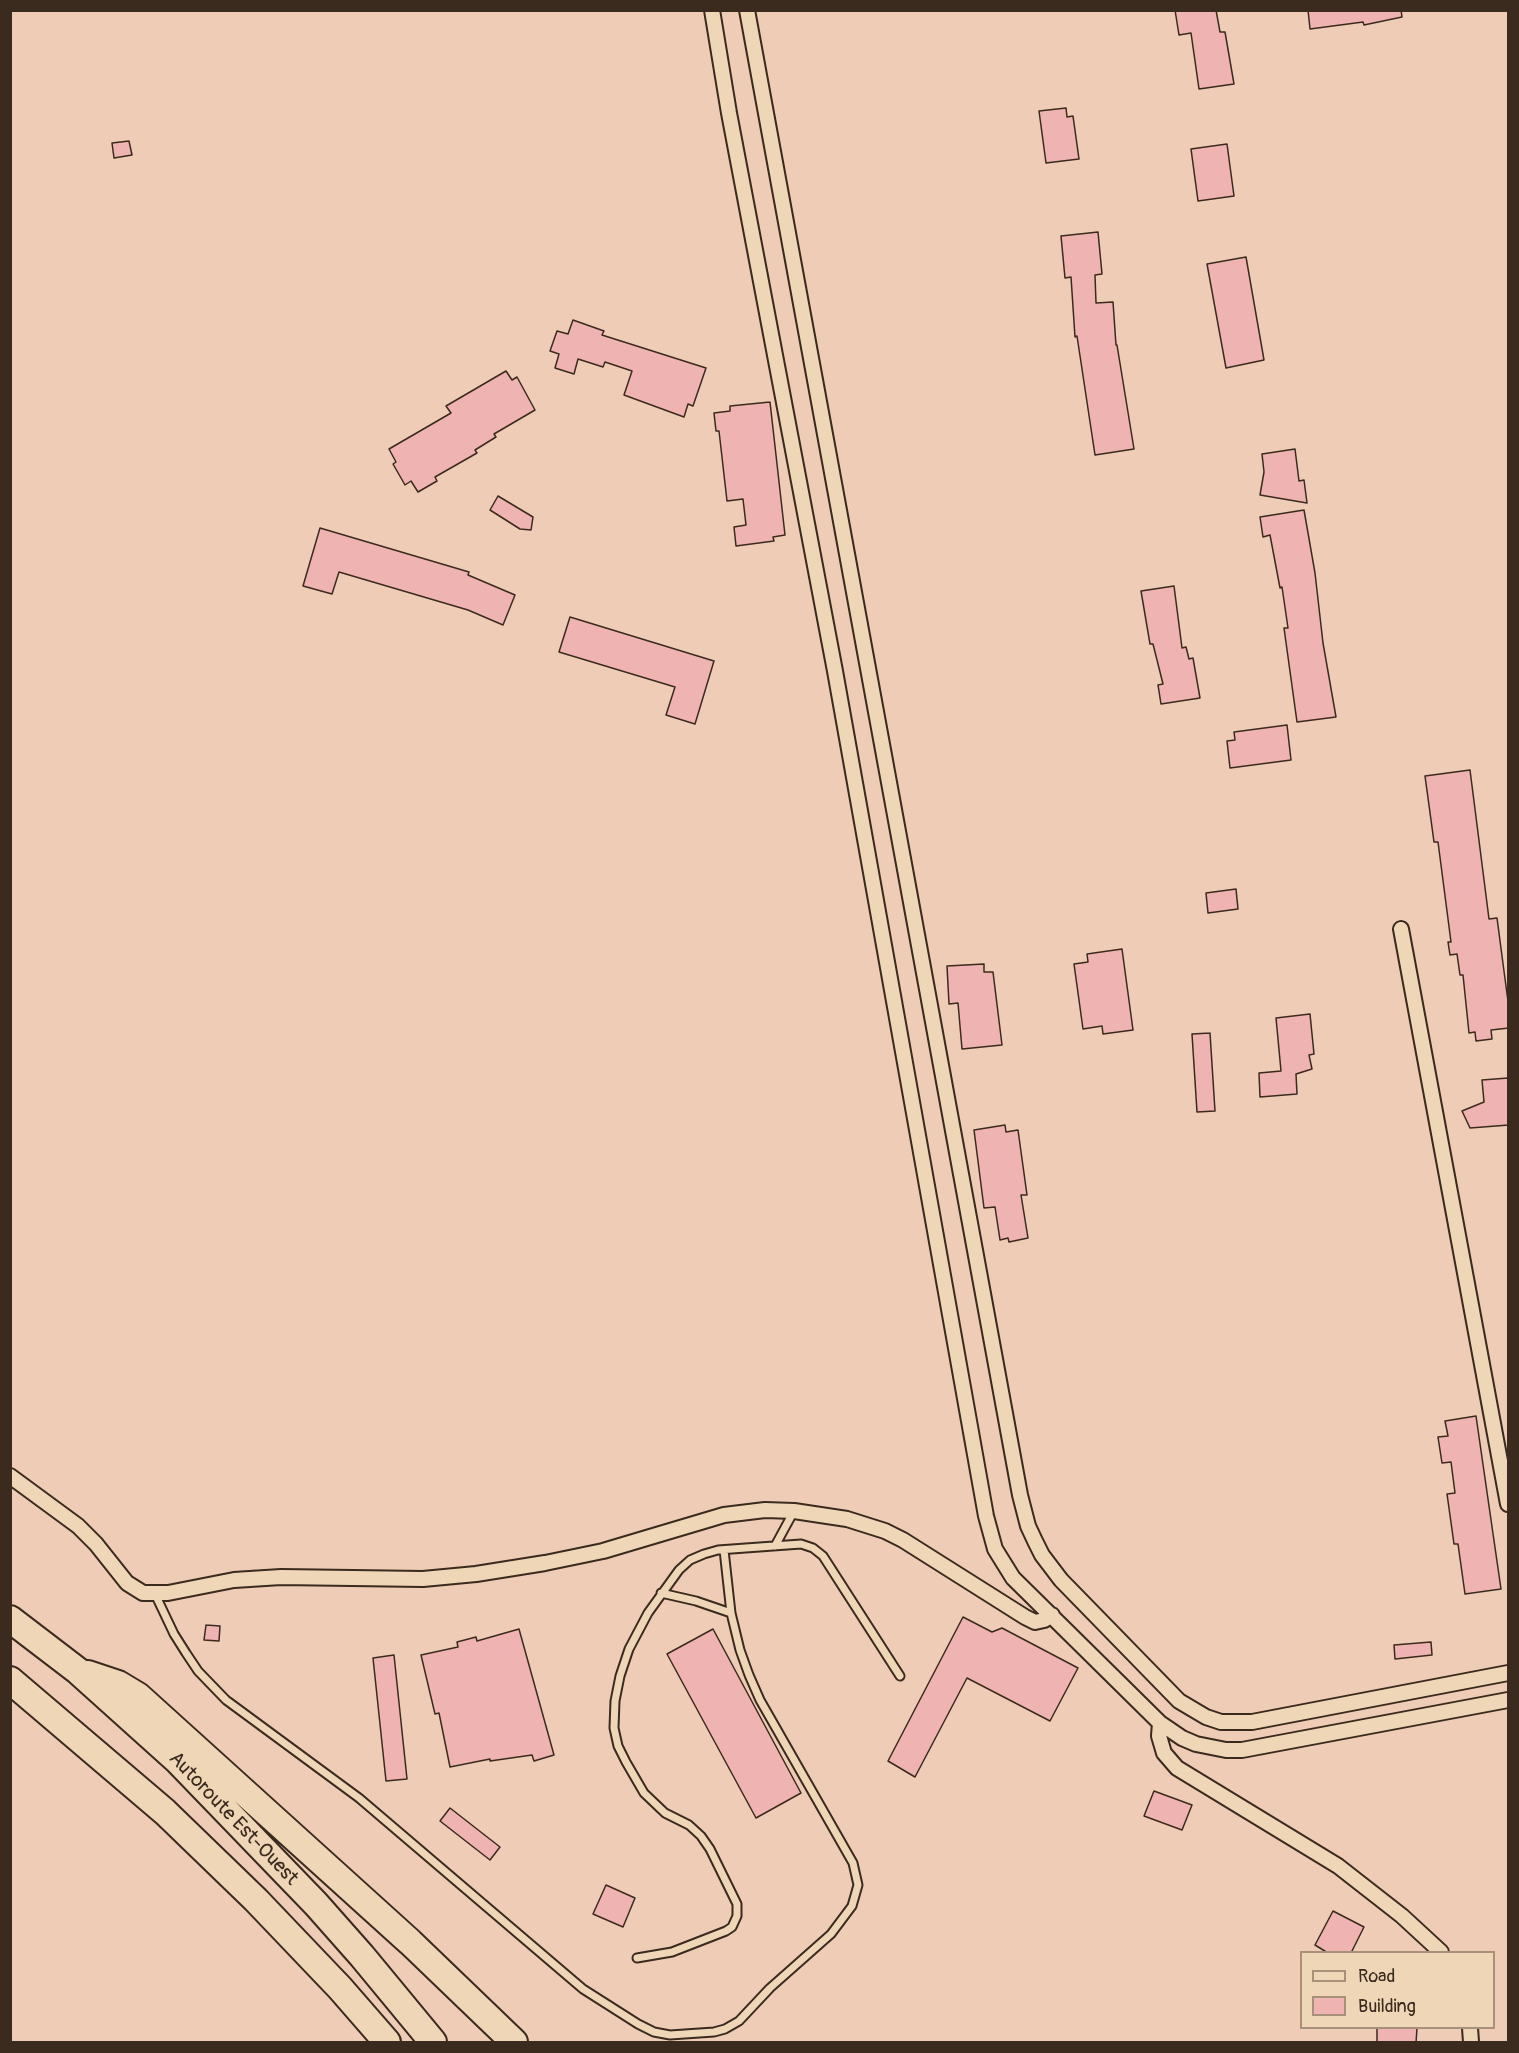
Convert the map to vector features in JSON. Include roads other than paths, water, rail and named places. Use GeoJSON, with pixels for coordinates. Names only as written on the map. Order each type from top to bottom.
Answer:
{"type":"FeatureCollection","features":[{"type":"Feature","properties":{"kind":"highway","name":"Autoroute Est-Ouest"},"geometry":{"type":"LineString","coordinates":[[10,1619],[78,1671],[208,1791],[362,1956],[433,2043]]}},
{"type":"Feature","properties":{"kind":"highway"},"geometry":{"type":"LineString","coordinates":[[78,1671],[118,1683],[138,1696],[410,1942],[514,2043]]}},
{"type":"Feature","properties":{"kind":"highway","name":"Autoroute Est-Ouest"},"geometry":{"type":"LineString","coordinates":[[10,1680],[173,1820],[256,1900],[340,1988],[387,2043]]}},
{"type":"Feature","properties":{"kind":"street"},"geometry":{"type":"LineString","coordinates":[[712,10],[729,113],[835,671],[987,1524],[995,1549],[1013,1578],[1160,1723],[1182,1738],[1196,1744],[1219,1749],[1242,1750],[1509,1700]]}},
{"type":"Feature","properties":{"kind":"street"},"geometry":{"type":"LineString","coordinates":[[747,10],[1018,1484],[1024,1511],[1035,1541],[1061,1580],[1179,1701],[1206,1717],[1221,1722],[1252,1722],[1509,1673]]}},
{"type":"Feature","properties":{"kind":"street"},"geometry":{"type":"LineString","coordinates":[[1401,929],[1509,1504]]}},
{"type":"Feature","properties":{"kind":"street"},"geometry":{"type":"LineString","coordinates":[[10,1476],[78,1526],[127,1582],[143,1593],[168,1593],[194,1586],[234,1580],[281,1577],[423,1579],[476,1574],[603,1551],[724,1515],[765,1510],[794,1511],[847,1519],[885,1531],[1025,1617],[1035,1622],[1052,1616]]}},
{"type":"Feature","properties":{"kind":"street"},"geometry":{"type":"LineString","coordinates":[[1160,1723],[1159,1736],[1164,1753],[1177,1768],[1338,1866],[1402,1916],[1438,1951]]}},
{"type":"Feature","properties":{"kind":"lane"},"geometry":{"type":"LineString","coordinates":[[775,1546],[794,1511]]}},
{"type":"Feature","properties":{"kind":"lane"},"geometry":{"type":"LineString","coordinates":[[637,1958],[672,1952],[726,1931],[735,1922],[738,1910],[710,1849],[701,1836],[689,1825],[664,1813],[644,1793],[622,1754],[614,1728],[615,1701],[629,1649],[648,1613],[679,1570],[690,1560],[704,1554],[724,1550],[801,1544],[813,1548],[823,1556],[900,1676]]}},
{"type":"Feature","properties":{"kind":"lane"},"geometry":{"type":"LineString","coordinates":[[155,1594],[174,1634],[198,1671],[226,1700],[359,1798],[583,1989],[638,2024],[654,2032],[670,2036],[714,2032],[739,2021],[770,1988],[831,1934],[852,1906],[858,1885],[853,1863],[760,1700],[740,1650],[731,1613],[724,1550]]}},
{"type":"Feature","properties":{"kind":"lane"},"geometry":{"type":"LineString","coordinates":[[661,1593],[696,1601],[731,1613]]}}]}
